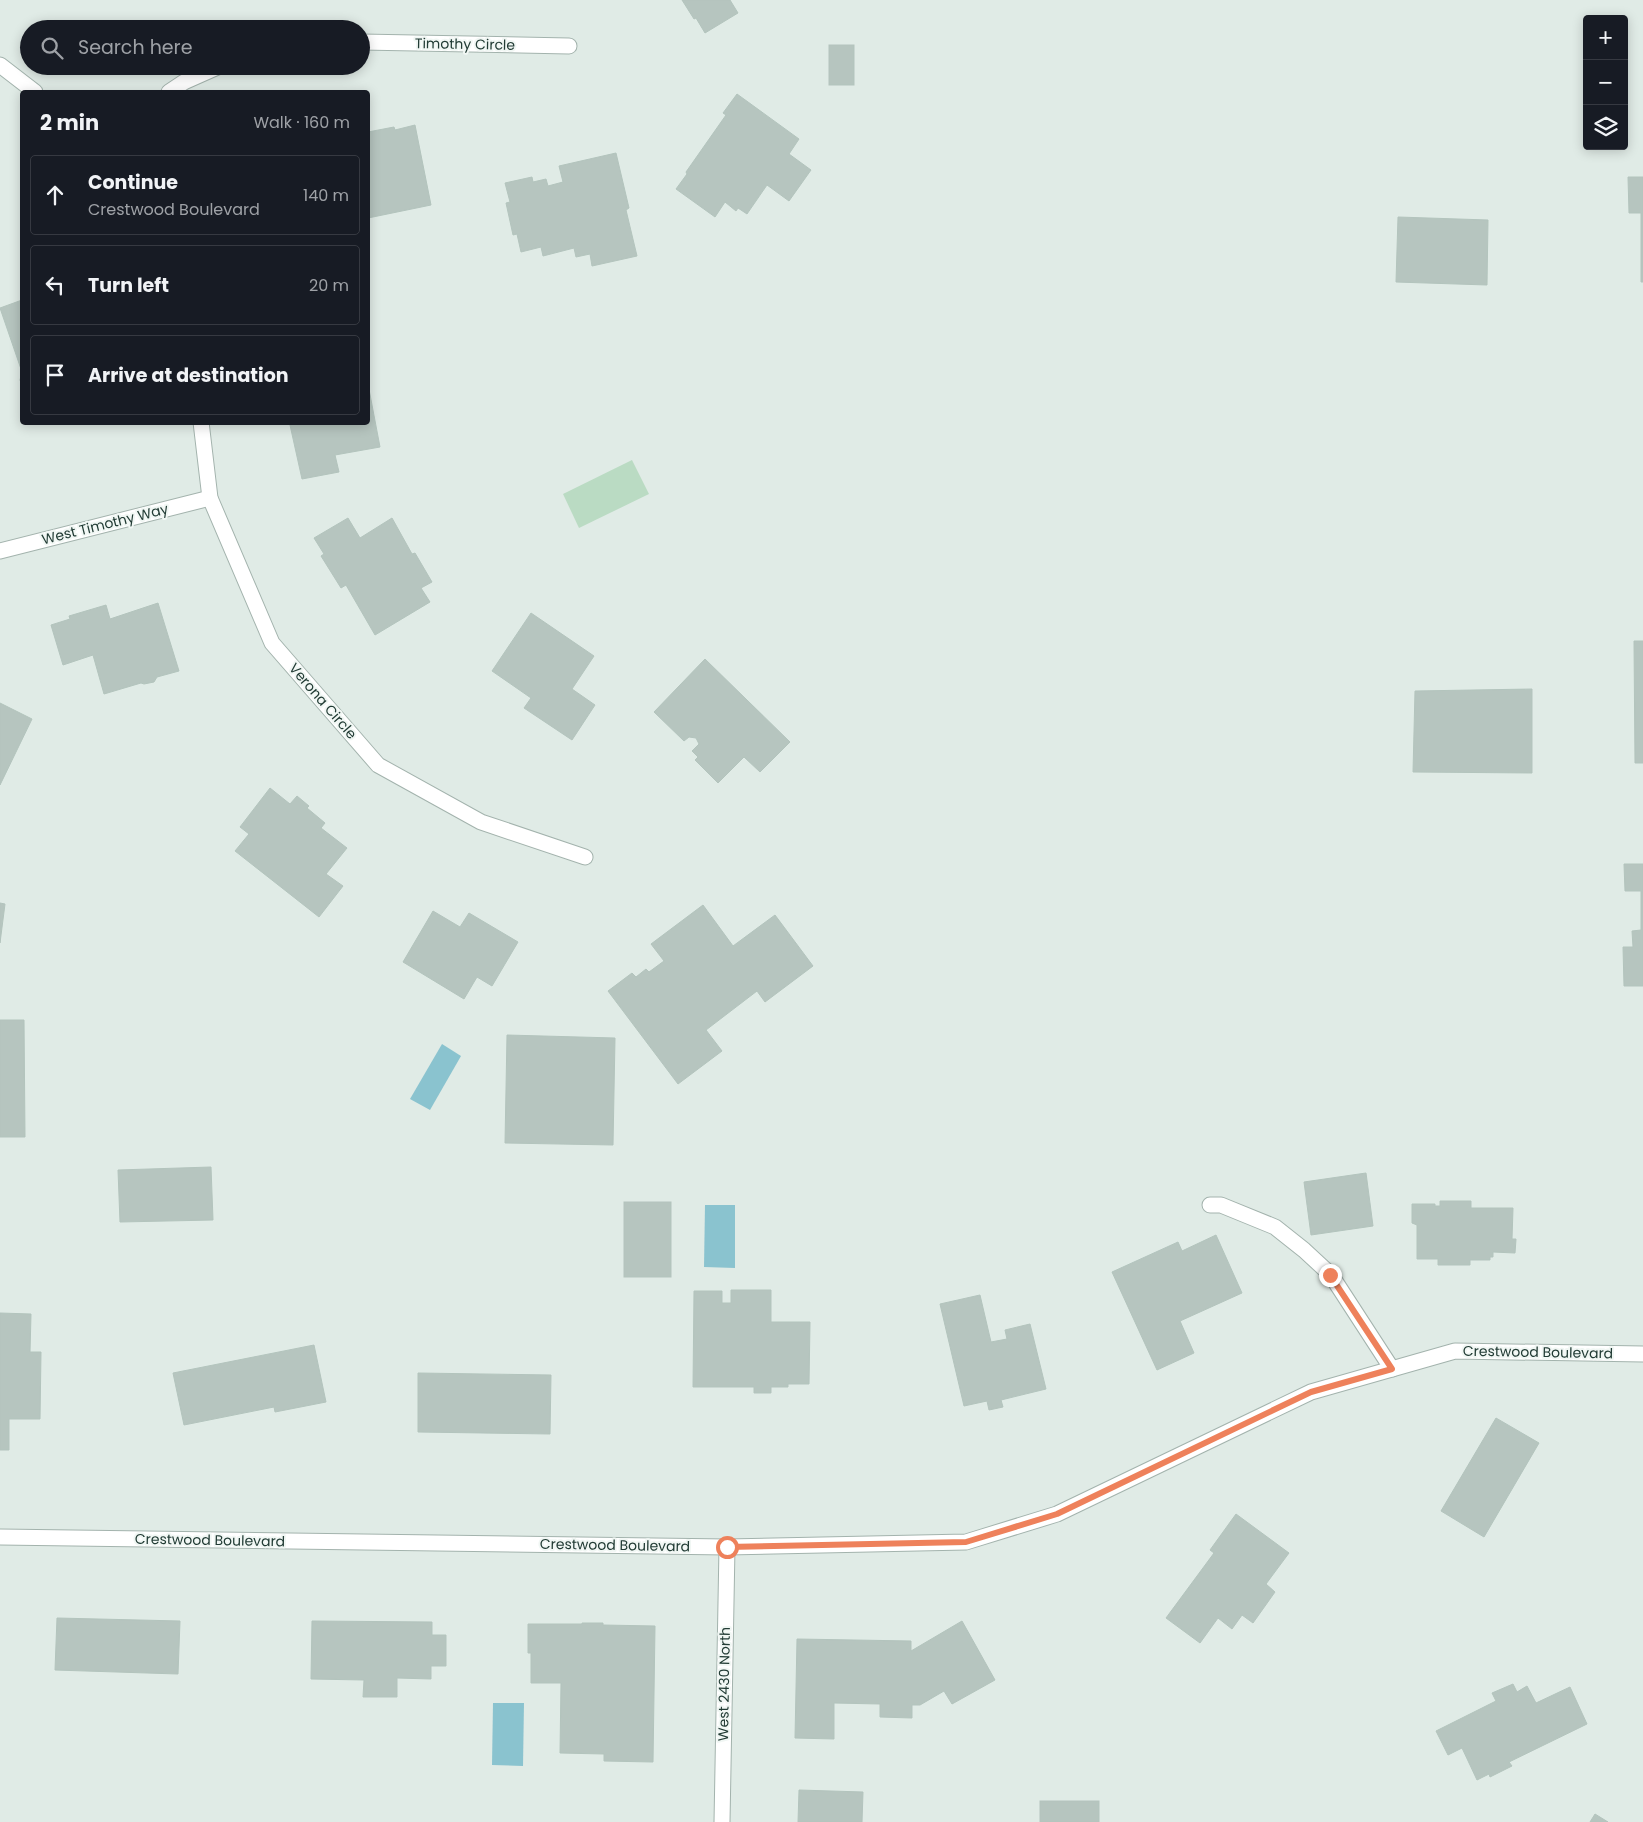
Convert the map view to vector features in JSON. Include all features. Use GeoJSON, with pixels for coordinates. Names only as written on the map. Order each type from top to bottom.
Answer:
{"type":"FeatureCollection","features":[{"type":"Feature","properties":{"kind":"street","name":"Timothy Circle"},"geometry":{"type":"LineString","coordinates":[[370,42],[569,46]]}},
{"type":"Feature","properties":{"kind":"street"},"geometry":{"type":"LineString","coordinates":[[0,65],[32,90]]}},
{"type":"Feature","properties":{"kind":"street"},"geometry":{"type":"LineString","coordinates":[[172,90],[200,75]]}},
{"type":"Feature","properties":{"kind":"street","name":"Verona Circle"},"geometry":{"type":"LineString","coordinates":[[201,425],[210,498],[272,643],[378,765],[481,822],[584,857]]}},
{"type":"Feature","properties":{"kind":"street","name":"West Timothy Way"},"geometry":{"type":"LineString","coordinates":[[0,551],[210,498]]}},
{"type":"Feature","properties":{"kind":"street"},"geometry":{"type":"LineString","coordinates":[[1210,1205],[1221,1205],[1275,1227],[1304,1250],[1330,1275],[1392,1369]]}},
{"type":"Feature","properties":{"kind":"street","name":"Crestwood Boulevard"},"geometry":{"type":"LineString","coordinates":[[0,1537],[727,1547],[966,1542],[1057,1514],[1311,1392],[1455,1351],[1643,1354]]}},
{"type":"Feature","properties":{"kind":"street","name":"West 2430 North"},"geometry":{"type":"LineString","coordinates":[[722,1822],[727,1547]]}},
{"type":"Feature","properties":{"kind":"green space"},"geometry":{"type":"Polygon","coordinates":[[[632,460],[649,494],[579,528],[563,494],[632,460]]]}},
{"type":"Feature","properties":{"kind":"water"},"geometry":{"type":"Polygon","coordinates":[[[442,1044],[461,1056],[430,1110],[410,1099],[442,1044]]]}},
{"type":"Feature","properties":{"kind":"water"},"geometry":{"type":"Polygon","coordinates":[[[705,1205],[735,1205],[735,1268],[704,1267],[705,1205]]]}},
{"type":"Feature","properties":{"kind":"water"},"geometry":{"type":"Polygon","coordinates":[[[493,1703],[524,1703],[523,1766],[492,1765],[493,1703]]]}},
{"type":"Feature","properties":{"kind":"building"},"geometry":{"type":"Polygon","coordinates":[[[682,0],[730,0],[738,13],[705,33],[682,0]]]}},
{"type":"Feature","properties":{"kind":"building"},"geometry":{"type":"Polygon","coordinates":[[[829,45],[854,45],[854,85],[829,85],[829,45]]]}},
{"type":"Feature","properties":{"kind":"building"},"geometry":{"type":"Polygon","coordinates":[[[737,94],[799,139],[789,154],[811,170],[789,201],[767,185],[747,214],[738,208],[736,211],[725,202],[715,217],[676,189],[726,115],[723,113],[737,94]]]}},
{"type":"Feature","properties":{"kind":"building"},"geometry":{"type":"Polygon","coordinates":[[[415,125],[431,205],[370,218],[370,132],[394,127],[395,130],[415,125]]]}},
{"type":"Feature","properties":{"kind":"building"},"geometry":{"type":"Polygon","coordinates":[[[616,153],[629,208],[626,210],[637,256],[592,266],[590,254],[576,257],[574,248],[543,256],[541,247],[521,252],[517,234],[513,235],[506,203],[510,202],[505,183],[532,177],[533,182],[546,179],[548,186],[563,182],[559,166],[616,153]]]}},
{"type":"Feature","properties":{"kind":"building"},"geometry":{"type":"Polygon","coordinates":[[[1628,177],[1643,177],[1643,282],[1641,282],[1641,213],[1629,213],[1628,177]]]}},
{"type":"Feature","properties":{"kind":"building"},"geometry":{"type":"Polygon","coordinates":[[[1398,217],[1488,220],[1487,285],[1396,282],[1398,217]]]}},
{"type":"Feature","properties":{"kind":"building"},"geometry":{"type":"Polygon","coordinates":[[[20,301],[20,366],[0,308],[20,301]]]}},
{"type":"Feature","properties":{"kind":"building"},"geometry":{"type":"Polygon","coordinates":[[[370,394],[380,447],[335,455],[339,472],[302,479],[290,425],[370,425],[370,394]]]}},
{"type":"Feature","properties":{"kind":"building"},"geometry":{"type":"Polygon","coordinates":[[[348,518],[360,538],[392,518],[412,554],[415,553],[432,582],[421,588],[430,602],[375,635],[346,585],[341,588],[321,556],[324,554],[314,538],[348,518]]]}},
{"type":"Feature","properties":{"kind":"building"},"geometry":{"type":"Polygon","coordinates":[[[158,603],[179,671],[157,677],[154,682],[141,683],[104,694],[93,655],[63,665],[51,625],[70,619],[69,616],[106,605],[110,619],[158,603]]]}},
{"type":"Feature","properties":{"kind":"building"},"geometry":{"type":"Polygon","coordinates":[[[531,613],[594,656],[572,689],[595,705],[572,740],[524,708],[531,698],[492,671],[531,613]]]}},
{"type":"Feature","properties":{"kind":"building"},"geometry":{"type":"Polygon","coordinates":[[[1634,641],[1643,641],[1643,763],[1635,763],[1634,641]]]}},
{"type":"Feature","properties":{"kind":"building"},"geometry":{"type":"Polygon","coordinates":[[[705,659],[790,742],[760,772],[744,757],[718,783],[695,760],[698,757],[692,751],[699,744],[696,738],[689,737],[684,741],[654,712],[705,659]]]}},
{"type":"Feature","properties":{"kind":"building"},"geometry":{"type":"Polygon","coordinates":[[[1532,689],[1532,773],[1413,772],[1415,691],[1532,689]]]}},
{"type":"Feature","properties":{"kind":"building"},"geometry":{"type":"Polygon","coordinates":[[[0,703],[32,719],[0,785],[0,703]]]}},
{"type":"Feature","properties":{"kind":"building"},"geometry":{"type":"Polygon","coordinates":[[[270,788],[290,804],[297,796],[309,806],[307,808],[325,823],[321,828],[347,848],[326,874],[343,886],[319,917],[235,851],[249,834],[240,827],[270,788]]]}},
{"type":"Feature","properties":{"kind":"building"},"geometry":{"type":"Polygon","coordinates":[[[1624,864],[1643,864],[1643,986],[1624,986],[1623,947],[1633,947],[1632,931],[1641,930],[1641,891],[1625,891],[1624,864]]]}},
{"type":"Feature","properties":{"kind":"building"},"geometry":{"type":"Polygon","coordinates":[[[0,903],[5,904],[0,943],[0,903]]]}},
{"type":"Feature","properties":{"kind":"building"},"geometry":{"type":"Polygon","coordinates":[[[703,905],[733,946],[775,915],[813,966],[765,1002],[757,991],[706,1030],[722,1051],[678,1084],[608,991],[632,973],[636,977],[646,969],[649,972],[664,961],[651,944],[703,905]]]}},
{"type":"Feature","properties":{"kind":"building"},"geometry":{"type":"Polygon","coordinates":[[[433,911],[460,927],[469,913],[518,942],[492,986],[477,977],[464,999],[403,962],[433,911]]]}},
{"type":"Feature","properties":{"kind":"building"},"geometry":{"type":"Polygon","coordinates":[[[0,1020],[24,1020],[25,1137],[0,1137],[0,1020]]]}},
{"type":"Feature","properties":{"kind":"building"},"geometry":{"type":"Polygon","coordinates":[[[507,1035],[615,1038],[613,1145],[505,1143],[507,1035]]]}},
{"type":"Feature","properties":{"kind":"building"},"geometry":{"type":"Polygon","coordinates":[[[211,1167],[213,1220],[120,1222],[118,1170],[211,1167]]]}},
{"type":"Feature","properties":{"kind":"building"},"geometry":{"type":"Polygon","coordinates":[[[1366,1173],[1373,1226],[1311,1235],[1304,1182],[1366,1173]]]}},
{"type":"Feature","properties":{"kind":"building"},"geometry":{"type":"Polygon","coordinates":[[[1440,1201],[1471,1201],[1471,1208],[1513,1208],[1512,1239],[1516,1239],[1515,1253],[1493,1252],[1493,1257],[1490,1257],[1490,1260],[1470,1260],[1470,1265],[1438,1265],[1438,1259],[1417,1259],[1417,1225],[1412,1223],[1412,1204],[1435,1204],[1435,1206],[1440,1206],[1440,1201]]]}},
{"type":"Feature","properties":{"kind":"building"},"geometry":{"type":"Polygon","coordinates":[[[624,1202],[671,1202],[671,1277],[624,1277],[624,1202]]]}},
{"type":"Feature","properties":{"kind":"building"},"geometry":{"type":"Polygon","coordinates":[[[1216,1235],[1242,1293],[1180,1321],[1194,1353],[1157,1370],[1112,1272],[1178,1242],[1182,1251],[1216,1235]]]}},
{"type":"Feature","properties":{"kind":"building"},"geometry":{"type":"Polygon","coordinates":[[[731,1290],[771,1290],[771,1322],[810,1322],[809,1384],[788,1384],[788,1387],[771,1387],[771,1393],[754,1393],[754,1387],[693,1387],[694,1291],[722,1291],[722,1303],[731,1303],[731,1290]]]}},
{"type":"Feature","properties":{"kind":"building"},"geometry":{"type":"Polygon","coordinates":[[[980,1295],[991,1342],[1007,1339],[1005,1330],[1030,1324],[1046,1389],[1001,1400],[1003,1407],[989,1410],[987,1401],[964,1406],[940,1304],[980,1295]]]}},
{"type":"Feature","properties":{"kind":"building"},"geometry":{"type":"Polygon","coordinates":[[[0,1313],[31,1314],[30,1352],[41,1352],[40,1419],[9,1419],[9,1450],[0,1450],[0,1313]]]}},
{"type":"Feature","properties":{"kind":"building"},"geometry":{"type":"Polygon","coordinates":[[[314,1345],[326,1402],[275,1412],[274,1407],[184,1425],[173,1373],[314,1345]]]}},
{"type":"Feature","properties":{"kind":"building"},"geometry":{"type":"Polygon","coordinates":[[[418,1373],[551,1375],[550,1434],[418,1432],[418,1373]]]}},
{"type":"Feature","properties":{"kind":"building"},"geometry":{"type":"Polygon","coordinates":[[[1496,1418],[1539,1443],[1484,1537],[1441,1511],[1496,1418]]]}},
{"type":"Feature","properties":{"kind":"building"},"geometry":{"type":"Polygon","coordinates":[[[1236,1514],[1289,1553],[1266,1584],[1275,1592],[1253,1623],[1242,1615],[1232,1629],[1218,1618],[1200,1643],[1166,1618],[1214,1553],[1210,1550],[1236,1514]]]}},
{"type":"Feature","properties":{"kind":"building"},"geometry":{"type":"Polygon","coordinates":[[[57,1618],[180,1621],[178,1674],[55,1670],[57,1618]]]}},
{"type":"Feature","properties":{"kind":"building"},"geometry":{"type":"Polygon","coordinates":[[[312,1621],[432,1622],[432,1635],[446,1635],[446,1666],[431,1666],[431,1679],[397,1678],[397,1697],[363,1697],[364,1680],[311,1679],[312,1621]]]}},
{"type":"Feature","properties":{"kind":"building"},"geometry":{"type":"Polygon","coordinates":[[[962,1621],[995,1680],[952,1704],[944,1691],[920,1705],[912,1705],[912,1718],[880,1717],[880,1704],[834,1703],[834,1739],[795,1738],[797,1639],[911,1641],[911,1651],[962,1621]]]}},
{"type":"Feature","properties":{"kind":"building"},"geometry":{"type":"Polygon","coordinates":[[[582,1623],[655,1626],[653,1762],[604,1761],[604,1754],[560,1753],[561,1683],[531,1683],[531,1653],[528,1653],[528,1624],[582,1623]]]}},
{"type":"Feature","properties":{"kind":"building"},"geometry":{"type":"Polygon","coordinates":[[[1513,1684],[1517,1692],[1527,1686],[1536,1703],[1570,1687],[1587,1724],[1509,1762],[1512,1766],[1490,1777],[1489,1774],[1477,1780],[1462,1748],[1448,1755],[1436,1731],[1496,1701],[1492,1693],[1513,1684]]]}},
{"type":"Feature","properties":{"kind":"building"},"geometry":{"type":"Polygon","coordinates":[[[799,1790],[863,1792],[862,1822],[798,1822],[799,1790]]]}},
{"type":"Feature","properties":{"kind":"building"},"geometry":{"type":"Polygon","coordinates":[[[1040,1801],[1099,1801],[1099,1822],[1040,1822],[1040,1801]]]}},
{"type":"Feature","properties":{"kind":"building"},"geometry":{"type":"Polygon","coordinates":[[[1595,1814],[1608,1822],[1590,1822],[1595,1814]]]}},
{"type":"Feature","properties":{"kind":"route"},"geometry":{"type":"LineString","coordinates":[[727,1547],[966,1542],[1057,1514],[1311,1392],[1392,1369],[1330,1275]]}}]}
